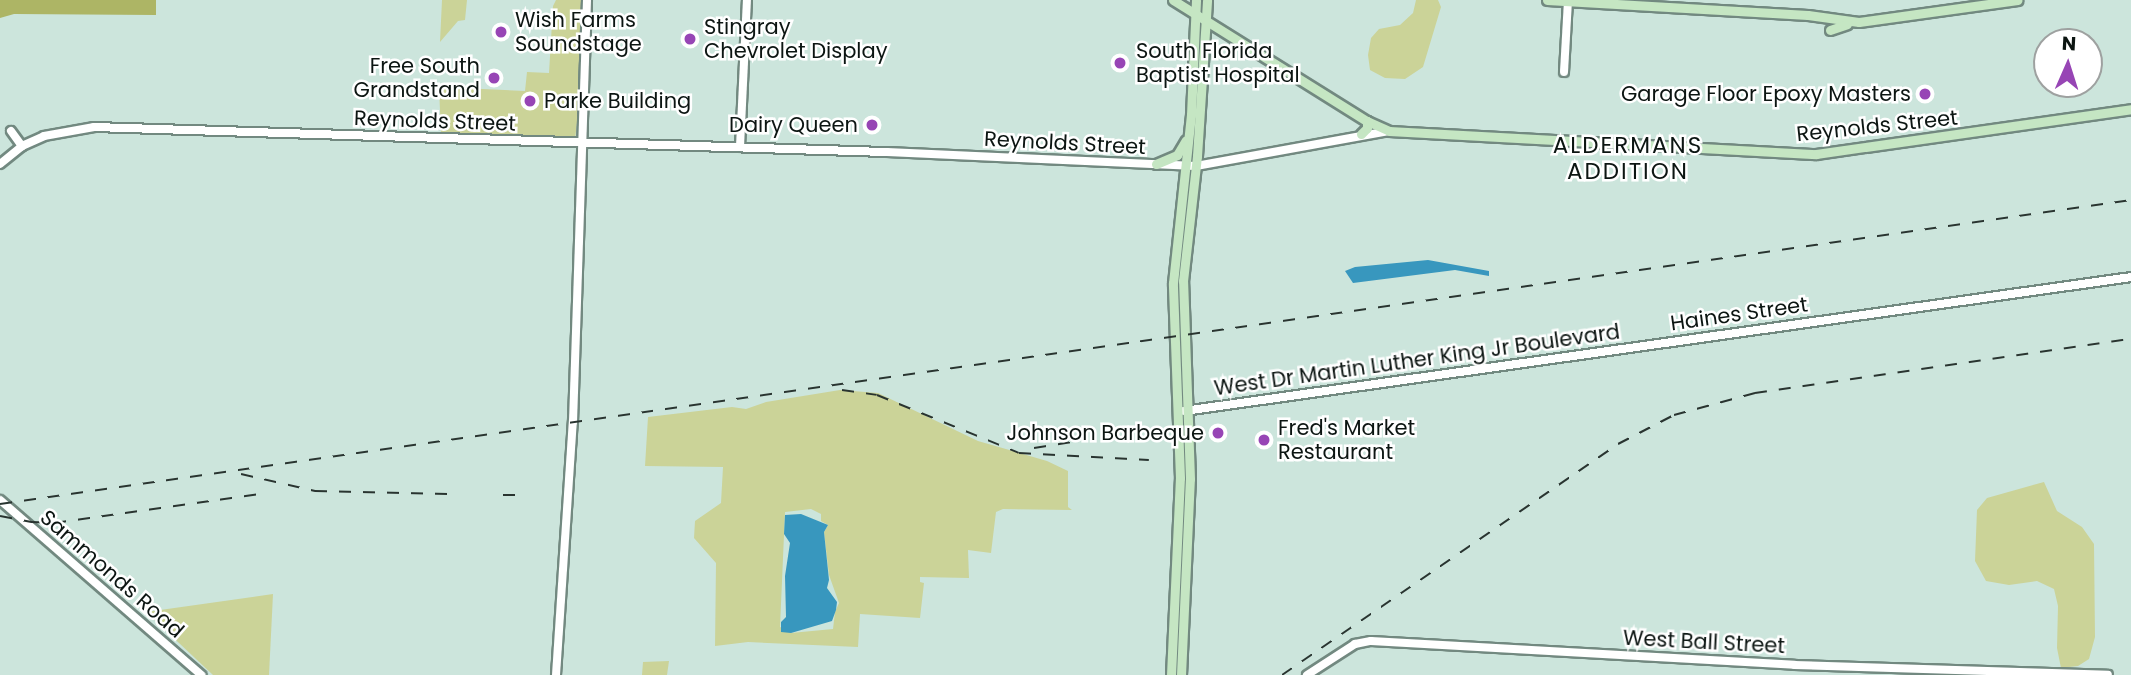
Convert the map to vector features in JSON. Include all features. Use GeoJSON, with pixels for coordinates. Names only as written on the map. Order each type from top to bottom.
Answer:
{"type":"FeatureCollection","features":[{"type":"Feature","properties":{"kind":"main road"},"geometry":{"type":"LineString","coordinates":[[1173,0],[1367,121],[1389,131]]}},
{"type":"Feature","properties":{"kind":"main road"},"geometry":{"type":"LineString","coordinates":[[1191,166],[1189,132],[1196,0]]}},
{"type":"Feature","properties":{"kind":"main road"},"geometry":{"type":"LineString","coordinates":[[1181,675],[1190,479],[1178,336],[1175,246],[1191,166],[1208,0]]}},
{"type":"Feature","properties":{"kind":"main road"},"geometry":{"type":"LineString","coordinates":[[1547,0],[1808,15],[1859,22]]}},
{"type":"Feature","properties":{"kind":"main road"},"geometry":{"type":"LineString","coordinates":[[1830,30],[1859,22],[2017,0]]}},
{"type":"Feature","properties":{"kind":"main road","name":"Reynolds Street"},"geometry":{"type":"LineString","coordinates":[[1389,131],[1805,154],[2131,109]]}},
{"type":"Feature","properties":{"kind":"main road"},"geometry":{"type":"LineString","coordinates":[[1362,134],[1367,128],[1367,121]]}},
{"type":"Feature","properties":{"kind":"main road"},"geometry":{"type":"LineString","coordinates":[[1156,164],[1177,155],[1189,132]]}},
{"type":"Feature","properties":{"kind":"main road"},"geometry":{"type":"LineString","coordinates":[[1171,675],[1183,411]]}},
{"type":"Feature","properties":{"kind":"street"},"geometry":{"type":"LineString","coordinates":[[556,675],[573,422],[587,0]]}},
{"type":"Feature","properties":{"kind":"street"},"geometry":{"type":"LineString","coordinates":[[740,147],[747,0]]}},
{"type":"Feature","properties":{"kind":"street"},"geometry":{"type":"LineString","coordinates":[[1564,72],[1568,1]]}},
{"type":"Feature","properties":{"kind":"street","name":"Reynolds Street"},"geometry":{"type":"LineString","coordinates":[[0,164],[22,146],[60,131],[94,127],[740,147],[1191,166],[1389,131]]}},
{"type":"Feature","properties":{"kind":"street"},"geometry":{"type":"LineString","coordinates":[[11,131],[22,146]]}},
{"type":"Feature","properties":{"kind":"street","name":"Haines Street"},"geometry":{"type":"LineString","coordinates":[[1661,342],[2131,277]]}},
{"type":"Feature","properties":{"kind":"street","name":"West Dr Martin Luther King Jr Boulevard"},"geometry":{"type":"LineString","coordinates":[[1183,411],[1661,342]]}},
{"type":"Feature","properties":{"kind":"street","name":"Sammonds Road"},"geometry":{"type":"LineString","coordinates":[[0,500],[201,675]]}},
{"type":"Feature","properties":{"kind":"street","name":"West Ball Street"},"geometry":{"type":"LineString","coordinates":[[1307,675],[1355,644],[1371,641],[1820,666],[2108,675]]}},
{"type":"Feature","properties":{"kind":"green space"},"geometry":{"type":"Polygon","coordinates":[[[0,0],[156,0],[156,15],[14,14],[0,18],[0,0]]]}},
{"type":"Feature","properties":{"kind":"green space"},"geometry":{"type":"Polygon","coordinates":[[[442,0],[467,0],[465,20],[458,21],[440,42],[442,0]]]}},
{"type":"Feature","properties":{"kind":"green space"},"geometry":{"type":"Polygon","coordinates":[[[556,0],[584,0],[582,78],[575,140],[441,135],[439,87],[525,91],[527,72],[549,73],[553,6],[556,0]]]}},
{"type":"Feature","properties":{"kind":"green space"},"geometry":{"type":"Polygon","coordinates":[[[1416,0],[1438,0],[1441,7],[1423,67],[1405,79],[1385,78],[1370,70],[1368,55],[1371,38],[1379,29],[1400,25],[1413,13],[1416,0]]]}},
{"type":"Feature","properties":{"kind":"green space"},"geometry":{"type":"Polygon","coordinates":[[[840,390],[878,393],[978,441],[1047,461],[1068,471],[1068,507],[1072,510],[1003,509],[996,512],[991,553],[968,550],[969,578],[920,577],[920,582],[924,583],[920,618],[860,614],[858,647],[748,642],[715,646],[716,563],[694,538],[695,521],[721,503],[723,467],[645,466],[648,417],[732,407],[746,409],[766,402],[840,390]],[[811,509],[785,512],[780,627],[791,633],[833,629],[839,603],[829,575],[824,532],[828,525],[821,521],[821,514],[811,509]]]}},
{"type":"Feature","properties":{"kind":"green space"},"geometry":{"type":"Polygon","coordinates":[[[2044,482],[2057,511],[2082,527],[2094,544],[2095,637],[2089,659],[2078,666],[2061,668],[2057,648],[2058,606],[2054,589],[2037,581],[2009,585],[1986,581],[1975,561],[1977,510],[1987,498],[2044,482]]]}},
{"type":"Feature","properties":{"kind":"green space"},"geometry":{"type":"Polygon","coordinates":[[[273,594],[269,675],[213,675],[146,612],[273,594]]]}},
{"type":"Feature","properties":{"kind":"green space"},"geometry":{"type":"Polygon","coordinates":[[[669,661],[667,675],[642,675],[643,662],[669,661]]]}},
{"type":"Feature","properties":{"kind":"water"},"geometry":{"type":"Polygon","coordinates":[[[1428,260],[1489,271],[1489,276],[1455,270],[1353,283],[1345,271],[1355,267],[1428,260]]]}},
{"type":"Feature","properties":{"kind":"water"},"geometry":{"type":"Polygon","coordinates":[[[801,514],[828,525],[824,532],[829,580],[827,588],[837,602],[836,610],[832,621],[791,633],[781,632],[781,622],[786,617],[785,576],[790,543],[784,534],[785,515],[801,514]]]}},
{"type":"Feature","properties":{"kind":"railway"},"geometry":{"type":"LineString","coordinates":[[0,504],[2131,200]]}},
{"type":"Feature","properties":{"kind":"railway"},"geometry":{"type":"LineString","coordinates":[[1282,675],[1618,444],[1674,415],[1755,393],[2131,339]]}},
{"type":"Feature","properties":{"kind":"railway"},"geometry":{"type":"LineString","coordinates":[[842,390],[877,395],[1019,453],[1149,460]]}},
{"type":"Feature","properties":{"kind":"railway"},"geometry":{"type":"LineString","coordinates":[[1034,448],[1078,441]]}},
{"type":"Feature","properties":{"kind":"railway"},"geometry":{"type":"LineString","coordinates":[[241,474],[315,491],[448,494]]}},
{"type":"Feature","properties":{"kind":"railway"},"geometry":{"type":"LineString","coordinates":[[0,516],[54,523],[267,493]]}},
{"type":"Feature","properties":{"kind":"railway"},"geometry":{"type":"LineString","coordinates":[[503,495],[517,495]]}},
{"type":"Feature","properties":{"kind":"place","name":"Wish Farms Soundstage"},"geometry":{"type":"Point","coordinates":[501,32]}},
{"type":"Feature","properties":{"kind":"place","name":"Stingray Chevrolet Display"},"geometry":{"type":"Point","coordinates":[690,39]}},
{"type":"Feature","properties":{"kind":"place","name":"South Florida Baptist Hospital"},"geometry":{"type":"Point","coordinates":[1120,63]}},
{"type":"Feature","properties":{"kind":"place","name":"Free South Grandstand"},"geometry":{"type":"Point","coordinates":[494,78]}},
{"type":"Feature","properties":{"kind":"place","name":"Garage Floor Epoxy Masters"},"geometry":{"type":"Point","coordinates":[1925,94]}},
{"type":"Feature","properties":{"kind":"place","name":"Parke Building"},"geometry":{"type":"Point","coordinates":[530,101]}},
{"type":"Feature","properties":{"kind":"place","name":"Dairy Queen"},"geometry":{"type":"Point","coordinates":[872,125]}},
{"type":"Feature","properties":{"kind":"place","name":"Johnson Barbeque"},"geometry":{"type":"Point","coordinates":[1218,433]}},
{"type":"Feature","properties":{"kind":"place","name":"Fred's Market Restaurant"},"geometry":{"type":"Point","coordinates":[1264,440]}},
{"type":"Feature","properties":{"kind":"district","name":"ALDERMANS ADDITION"},"geometry":{"type":"Point","coordinates":[1628,158]}}]}
